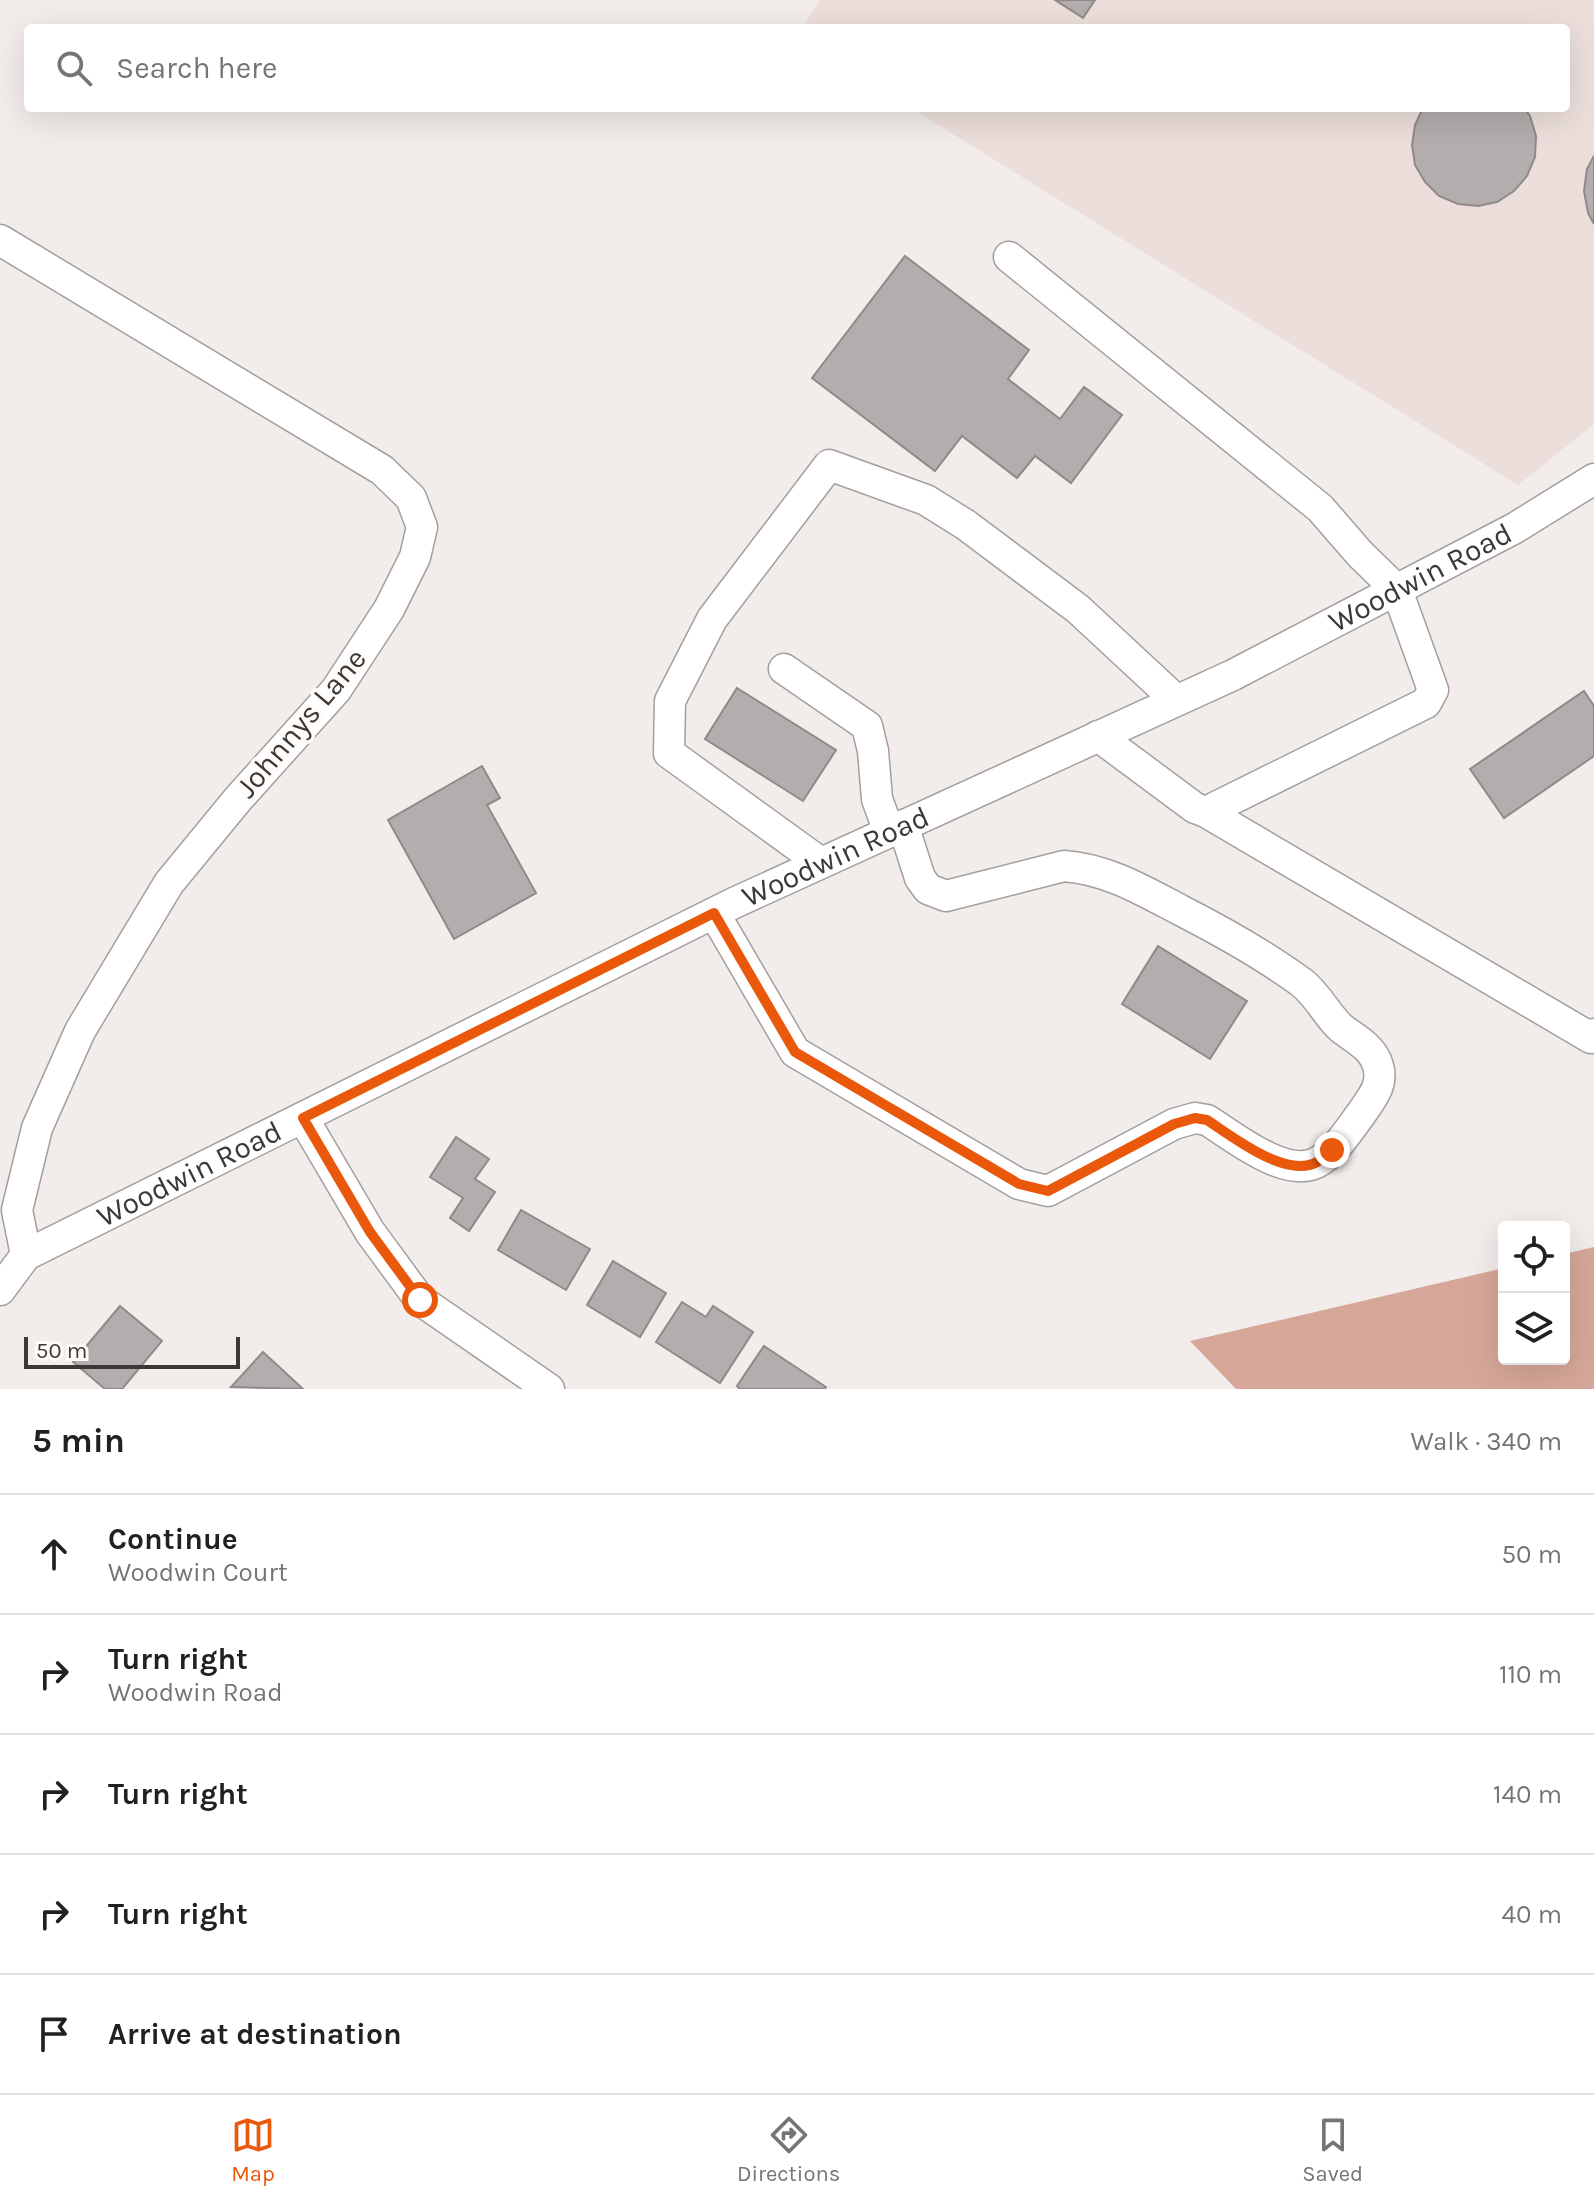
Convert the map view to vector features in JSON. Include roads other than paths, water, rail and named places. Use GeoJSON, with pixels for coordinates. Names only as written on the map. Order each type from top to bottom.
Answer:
{"type":"FeatureCollection","features":[{"type":"Feature","properties":{"kind":"street","name":"Johnnys Lane"},"geometry":{"type":"LineString","coordinates":[[0,240],[382,470],[411,498],[422,527],[415,557],[389,609],[336,690],[238,799],[169,883],[88,1017],[37,1128],[9,1211],[26,1255]]}},
{"type":"Feature","properties":{"kind":"street"},"geometry":{"type":"LineString","coordinates":[[1009,257],[1320,508],[1397,590],[1433,690],[1426,703],[1206,812]]}},
{"type":"Feature","properties":{"kind":"street"},"geometry":{"type":"LineString","coordinates":[[821,863],[669,753],[670,701],[712,619],[829,465],[926,500],[966,525],[1078,609],[1176,700]]}},
{"type":"Feature","properties":{"kind":"street","name":"Woodwin Road"},"geometry":{"type":"LineString","coordinates":[[0,1290],[26,1255],[714,913],[1233,675],[1515,528],[1594,479]]}},
{"type":"Feature","properties":{"kind":"street"},"geometry":{"type":"LineString","coordinates":[[714,913],[795,1052],[1019,1184],[1048,1191],[1174,1124],[1195,1118],[1207,1120],[1278,1162],[1298,1166],[1315,1163],[1332,1150],[1372,1099],[1381,1079],[1378,1062],[1370,1050],[1340,1026],[1303,983],[1227,935],[1118,878],[1064,866],[946,896],[928,889],[877,799],[873,751],[867,726],[784,669]]}},
{"type":"Feature","properties":{"kind":"street"},"geometry":{"type":"LineString","coordinates":[[1098,736],[1195,808],[1591,1038],[1594,1034]]}},
{"type":"Feature","properties":{"kind":"street"},"geometry":{"type":"LineString","coordinates":[[303,1118],[370,1232],[420,1300],[549,1389]]}}]}
